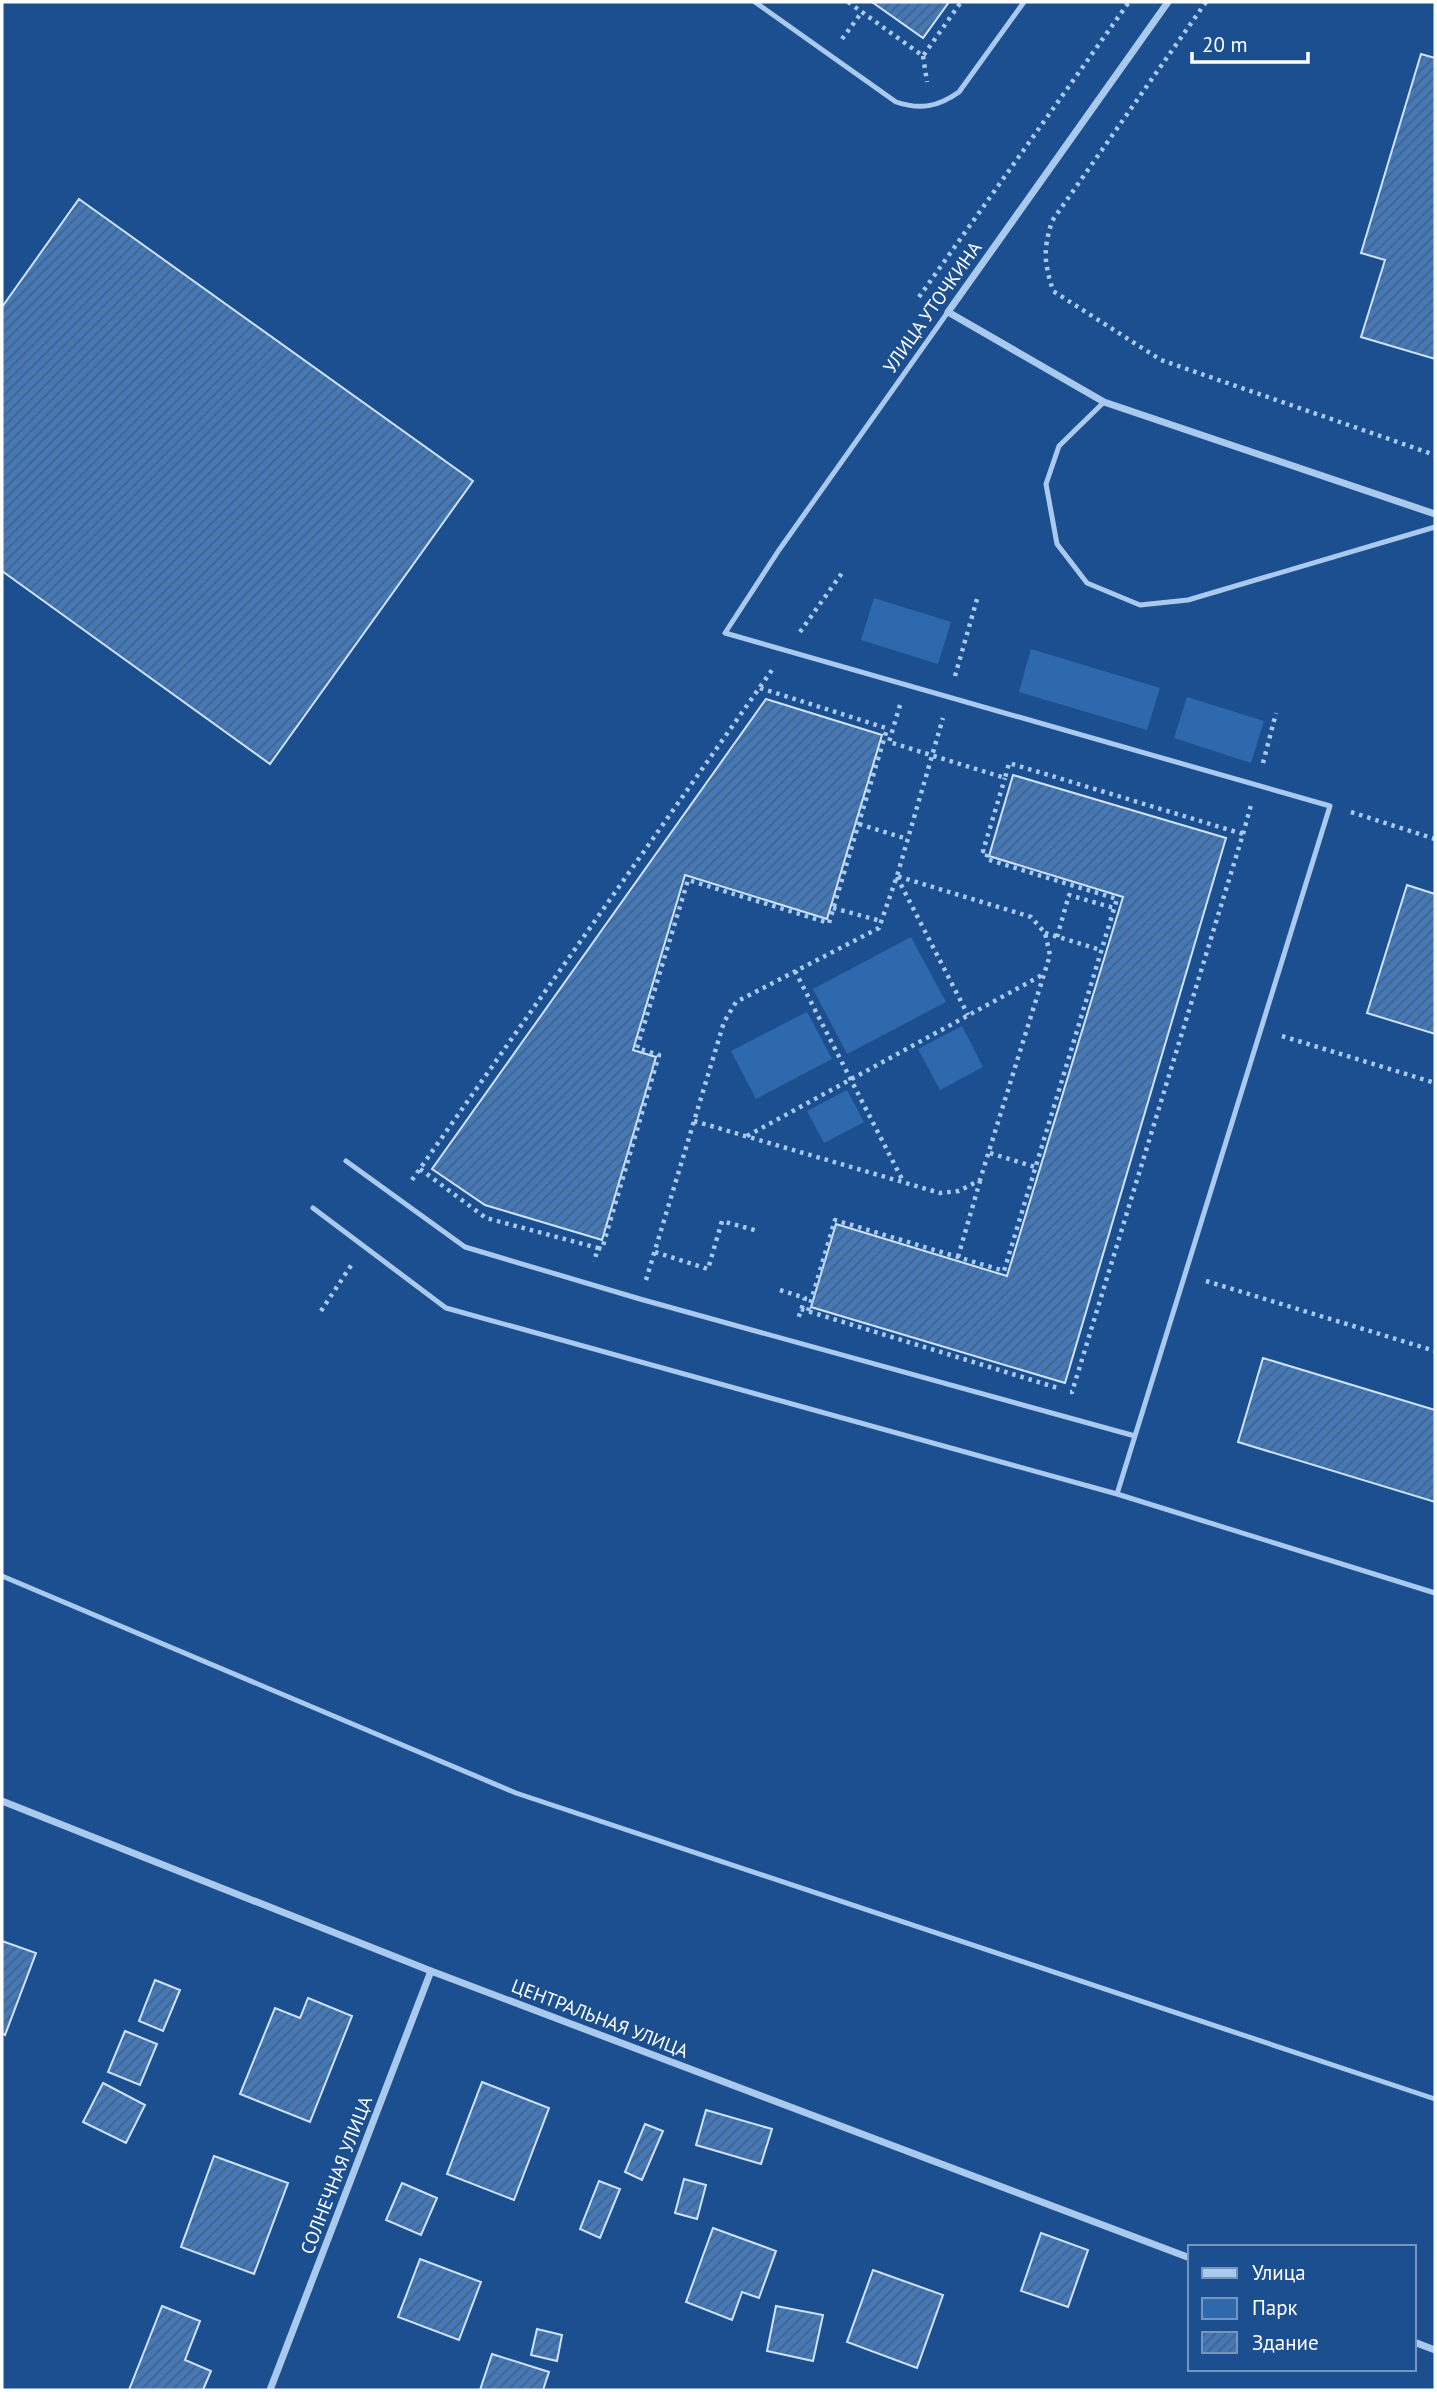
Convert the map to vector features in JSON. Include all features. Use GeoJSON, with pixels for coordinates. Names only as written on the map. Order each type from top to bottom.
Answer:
{"type":"FeatureCollection","features":[{"type":"Feature","properties":{"kind":"street","name":"УЛИЦА УТОЧКИНА"},"geometry":{"type":"LineString","coordinates":[[948,313],[1168,2]]}},
{"type":"Feature","properties":{"kind":"street"},"geometry":{"type":"LineString","coordinates":[[948,313],[1104,402],[1435,514]]}},
{"type":"Feature","properties":{"kind":"street","name":"ЦЕНТРАЛЬНАЯ УЛИЦА"},"geometry":{"type":"LineString","coordinates":[[2,1801],[431,1971],[1188,2257]]}},
{"type":"Feature","properties":{"kind":"street","name":"СОЛНЕЧНАЯ УЛИЦА"},"geometry":{"type":"LineString","coordinates":[[270,2390],[431,1971]]}},
{"type":"Feature","properties":{"kind":"street"},"geometry":{"type":"LineString","coordinates":[[1416,2343],[1435,2350]]}},
{"type":"Feature","properties":{"kind":"lane"},"geometry":{"type":"LineString","coordinates":[[755,2],[896,102],[912,107],[930,107],[946,102],[959,92],[1024,2]]}},
{"type":"Feature","properties":{"kind":"lane","name":"УЛИЦА УТОЧКИНА"},"geometry":{"type":"LineString","coordinates":[[786,650],[725,633],[779,550],[948,313]]}},
{"type":"Feature","properties":{"kind":"lane"},"geometry":{"type":"LineString","coordinates":[[1104,402],[1059,446],[1046,484],[1056,544],[1087,583],[1140,605],[1188,600],[1435,527]]}},
{"type":"Feature","properties":{"kind":"lane"},"geometry":{"type":"LineString","coordinates":[[786,650],[1330,806],[1117,1494]]}},
{"type":"Feature","properties":{"kind":"lane"},"geometry":{"type":"LineString","coordinates":[[346,1161],[465,1247],[640,1300],[1135,1436]]}},
{"type":"Feature","properties":{"kind":"lane"},"geometry":{"type":"LineString","coordinates":[[313,1208],[446,1308],[1117,1494],[1435,1593]]}},
{"type":"Feature","properties":{"kind":"lane"},"geometry":{"type":"LineString","coordinates":[[2,1576],[516,1793],[1435,2099]]}},
{"type":"Feature","properties":{"kind":"path"},"geometry":{"type":"LineString","coordinates":[[848,2],[923,55],[961,2]]}},
{"type":"Feature","properties":{"kind":"path"},"geometry":{"type":"LineString","coordinates":[[919,298],[1129,2]]}},
{"type":"Feature","properties":{"kind":"path"},"geometry":{"type":"LineString","coordinates":[[1206,2],[1052,221],[1045,254],[1053,291],[1161,360],[1435,456]]}},
{"type":"Feature","properties":{"kind":"path"},"geometry":{"type":"LineString","coordinates":[[831,56],[862,12]]}},
{"type":"Feature","properties":{"kind":"path"},"geometry":{"type":"LineString","coordinates":[[398,1199],[842,573]]}},
{"type":"Feature","properties":{"kind":"path"},"geometry":{"type":"LineString","coordinates":[[640,1300],[724,1022],[736,1002],[879,928],[933,756],[977,599]]}},
{"type":"Feature","properties":{"kind":"path"},"geometry":{"type":"LineString","coordinates":[[420,1168],[486,1217],[602,1249],[659,1055],[637,1048],[688,880],[829,923],[906,685]]}},
{"type":"Feature","properties":{"kind":"path"},"geometry":{"type":"LineString","coordinates":[[760,688],[890,729]]}},
{"type":"Feature","properties":{"kind":"path"},"geometry":{"type":"LineString","coordinates":[[890,729],[889,743],[1005,778]]}},
{"type":"Feature","properties":{"kind":"path"},"geometry":{"type":"LineString","coordinates":[[801,1309],[1072,1392],[1243,834],[1009,763],[982,850],[988,852],[986,859],[1116,899],[1004,1271],[835,1220],[808,1311]]}},
{"type":"Feature","properties":{"kind":"path"},"geometry":{"type":"LineString","coordinates":[[1330,806],[1435,839]]}},
{"type":"Feature","properties":{"kind":"path"},"geometry":{"type":"LineString","coordinates":[[859,824],[907,839]]}},
{"type":"Feature","properties":{"kind":"path"},"geometry":{"type":"LineString","coordinates":[[897,876],[1031,917],[1045,933],[1050,955],[957,1257]]}},
{"type":"Feature","properties":{"kind":"path"},"geometry":{"type":"LineString","coordinates":[[897,876],[968,1015]]}},
{"type":"Feature","properties":{"kind":"path"},"geometry":{"type":"LineString","coordinates":[[1057,937],[1069,895],[1114,908]]}},
{"type":"Feature","properties":{"kind":"path"},"geometry":{"type":"LineString","coordinates":[[833,908],[881,921]]}},
{"type":"Feature","properties":{"kind":"path"},"geometry":{"type":"LineString","coordinates":[[1045,933],[1101,950]]}},
{"type":"Feature","properties":{"kind":"path"},"geometry":{"type":"LineString","coordinates":[[795,971],[904,1182]]}},
{"type":"Feature","properties":{"kind":"path"},"geometry":{"type":"LineString","coordinates":[[747,1136],[1044,974]]}},
{"type":"Feature","properties":{"kind":"path"},"geometry":{"type":"LineString","coordinates":[[1260,1030],[1435,1083]]}},
{"type":"Feature","properties":{"kind":"path"},"geometry":{"type":"LineString","coordinates":[[694,1121],[940,1193],[959,1191],[980,1180]]}},
{"type":"Feature","properties":{"kind":"path"},"geometry":{"type":"LineString","coordinates":[[990,1153],[1035,1167]]}},
{"type":"Feature","properties":{"kind":"path"},"geometry":{"type":"LineString","coordinates":[[654,1252],[708,1269],[722,1221],[758,1231]]}},
{"type":"Feature","properties":{"kind":"path"},"geometry":{"type":"LineString","coordinates":[[321,1311],[364,1246]]}},
{"type":"Feature","properties":{"kind":"path"},"geometry":{"type":"LineString","coordinates":[[589,1284],[598,1248]]}},
{"type":"Feature","properties":{"kind":"path"},"geometry":{"type":"LineString","coordinates":[[1185,1275],[1435,1351]]}},
{"type":"Feature","properties":{"kind":"path"},"geometry":{"type":"LineString","coordinates":[[780,1290],[805,1298],[791,1341]]}},
{"type":"Feature","properties":{"kind":"green space"},"geometry":{"type":"Polygon","coordinates":[[[874,598],[951,622],[938,664],[861,640],[874,598]]]}},
{"type":"Feature","properties":{"kind":"green space"},"geometry":{"type":"Polygon","coordinates":[[[1031,649],[1160,688],[1147,730],[1019,692],[1031,649]]]}},
{"type":"Feature","properties":{"kind":"green space"},"geometry":{"type":"Polygon","coordinates":[[[1187,697],[1264,721],[1251,763],[1174,738],[1187,697]]]}},
{"type":"Feature","properties":{"kind":"green space"},"geometry":{"type":"Polygon","coordinates":[[[911,937],[946,1002],[847,1054],[813,989],[911,937]]]}},
{"type":"Feature","properties":{"kind":"green space"},"geometry":{"type":"Polygon","coordinates":[[[807,1012],[832,1059],[756,1099],[731,1051],[807,1012]]]}},
{"type":"Feature","properties":{"kind":"green space"},"geometry":{"type":"Polygon","coordinates":[[[962,1026],[983,1067],[940,1090],[918,1049],[962,1026]]]}},
{"type":"Feature","properties":{"kind":"green space"},"geometry":{"type":"Polygon","coordinates":[[[847,1090],[864,1122],[824,1143],[807,1111],[847,1090]]]}},
{"type":"Feature","properties":{"kind":"building"},"geometry":{"type":"Polygon","coordinates":[[[872,2],[949,2],[923,38],[872,2]]]}},
{"type":"Feature","properties":{"kind":"building"},"geometry":{"type":"Polygon","coordinates":[[[1421,54],[1435,58],[1435,359],[1361,337],[1385,260],[1361,253],[1421,54]]]}},
{"type":"Feature","properties":{"kind":"building"},"geometry":{"type":"Polygon","coordinates":[[[79,199],[473,481],[270,764],[2,571],[2,307],[79,199]]]}},
{"type":"Feature","properties":{"kind":"building"},"geometry":{"type":"Polygon","coordinates":[[[766,699],[882,735],[827,919],[685,875],[633,1050],[656,1057],[602,1240],[485,1205],[432,1169],[766,699]]]}},
{"type":"Feature","properties":{"kind":"building"},"geometry":{"type":"Polygon","coordinates":[[[1013,775],[1226,838],[1065,1383],[811,1307],[836,1224],[1007,1276],[1123,897],[989,856],[1013,775]]]}},
{"type":"Feature","properties":{"kind":"building"},"geometry":{"type":"Polygon","coordinates":[[[1407,885],[1435,894],[1435,1034],[1367,1013],[1407,885]]]}},
{"type":"Feature","properties":{"kind":"building"},"geometry":{"type":"Polygon","coordinates":[[[1263,1358],[1435,1410],[1435,1502],[1238,1442],[1263,1358]]]}},
{"type":"Feature","properties":{"kind":"building"},"geometry":{"type":"Polygon","coordinates":[[[2,1941],[36,1953],[5,2035],[2,2033],[2,1941]]]}},
{"type":"Feature","properties":{"kind":"building"},"geometry":{"type":"Polygon","coordinates":[[[155,1980],[180,1990],[163,2031],[139,2021],[155,1980]]]}},
{"type":"Feature","properties":{"kind":"building"},"geometry":{"type":"Polygon","coordinates":[[[308,1998],[352,2016],[310,2122],[240,2094],[275,2008],[300,2018],[308,1998]]]}},
{"type":"Feature","properties":{"kind":"building"},"geometry":{"type":"Polygon","coordinates":[[[125,2031],[157,2044],[140,2085],[108,2072],[125,2031]]]}},
{"type":"Feature","properties":{"kind":"building"},"geometry":{"type":"Polygon","coordinates":[[[482,2082],[549,2108],[514,2200],[447,2174],[482,2082]]]}},
{"type":"Feature","properties":{"kind":"building"},"geometry":{"type":"Polygon","coordinates":[[[103,2083],[145,2105],[126,2143],[83,2122],[103,2083]]]}},
{"type":"Feature","properties":{"kind":"building"},"geometry":{"type":"Polygon","coordinates":[[[706,2110],[772,2129],[761,2164],[696,2145],[706,2110]]]}},
{"type":"Feature","properties":{"kind":"building"},"geometry":{"type":"Polygon","coordinates":[[[645,2124],[663,2131],[642,2180],[625,2172],[645,2124]]]}},
{"type":"Feature","properties":{"kind":"building"},"geometry":{"type":"Polygon","coordinates":[[[214,2156],[288,2183],[254,2274],[181,2247],[214,2156]]]}},
{"type":"Feature","properties":{"kind":"building"},"geometry":{"type":"Polygon","coordinates":[[[684,2179],[706,2185],[697,2219],[675,2213],[684,2179]]]}},
{"type":"Feature","properties":{"kind":"building"},"geometry":{"type":"Polygon","coordinates":[[[599,2181],[620,2189],[600,2238],[580,2229],[599,2181]]]}},
{"type":"Feature","properties":{"kind":"building"},"geometry":{"type":"Polygon","coordinates":[[[402,2183],[437,2198],[421,2235],[386,2220],[402,2183]]]}},
{"type":"Feature","properties":{"kind":"building"},"geometry":{"type":"Polygon","coordinates":[[[713,2228],[776,2251],[759,2298],[742,2292],[732,2320],[686,2302],[713,2228]]]}},
{"type":"Feature","properties":{"kind":"building"},"geometry":{"type":"Polygon","coordinates":[[[1041,2233],[1088,2250],[1068,2307],[1021,2291],[1041,2233]]]}},
{"type":"Feature","properties":{"kind":"building"},"geometry":{"type":"Polygon","coordinates":[[[420,2259],[481,2282],[459,2340],[398,2317],[420,2259]]]}},
{"type":"Feature","properties":{"kind":"building"},"geometry":{"type":"Polygon","coordinates":[[[873,2270],[943,2295],[917,2368],[847,2342],[873,2270]]]}},
{"type":"Feature","properties":{"kind":"building"},"geometry":{"type":"Polygon","coordinates":[[[162,2306],[200,2321],[185,2360],[211,2371],[203,2390],[129,2390],[162,2306]]]}},
{"type":"Feature","properties":{"kind":"building"},"geometry":{"type":"Polygon","coordinates":[[[776,2306],[823,2315],[813,2361],[767,2351],[776,2306]]]}},
{"type":"Feature","properties":{"kind":"building"},"geometry":{"type":"Polygon","coordinates":[[[537,2329],[562,2335],[557,2361],[531,2355],[537,2329]]]}},
{"type":"Feature","properties":{"kind":"building"},"geometry":{"type":"Polygon","coordinates":[[[492,2354],[549,2372],[543,2390],[480,2390],[492,2354]]]}}]}
